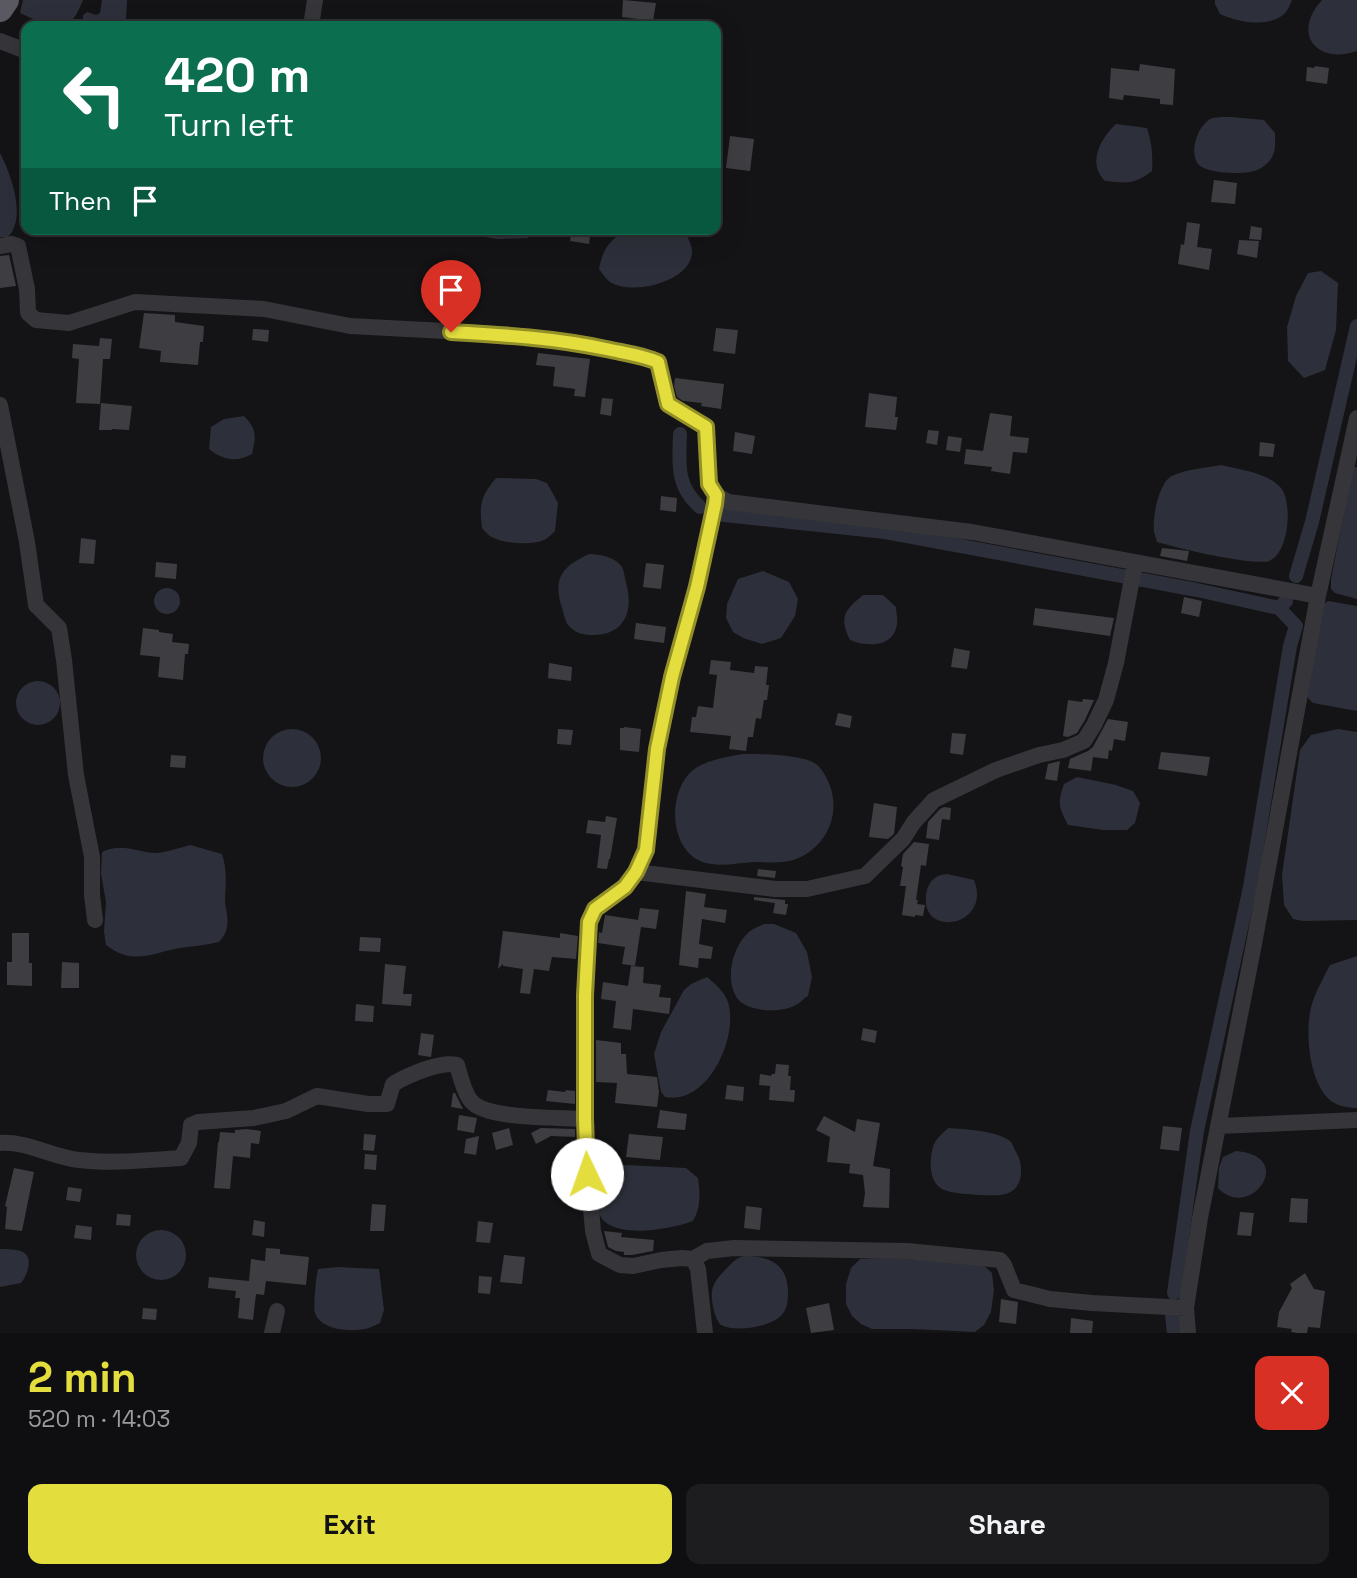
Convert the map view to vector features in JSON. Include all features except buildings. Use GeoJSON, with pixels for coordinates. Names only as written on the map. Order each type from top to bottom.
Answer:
{"type":"FeatureCollection","features":[{"type":"Feature","properties":{"kind":"highway"},"geometry":{"type":"LineString","coordinates":[[0,9],[6,0]]}},
{"type":"Feature","properties":{"kind":"street"},"geometry":{"type":"LineString","coordinates":[[312,21],[315,0]]}},
{"type":"Feature","properties":{"kind":"street"},"geometry":{"type":"LineString","coordinates":[[0,41],[21,49]]}},
{"type":"Feature","properties":{"kind":"street"},"geometry":{"type":"LineString","coordinates":[[0,246],[18,246],[27,289],[28,313],[36,320],[69,323],[135,302],[148,302],[264,309],[350,326],[502,334],[566,341],[641,355],[658,362],[668,404],[706,427],[709,484],[716,495],[729,502],[972,532],[1318,596]]}},
{"type":"Feature","properties":{"kind":"street"},"geometry":{"type":"LineString","coordinates":[[0,405],[27,542],[36,606],[59,628],[76,775],[92,857],[95,920]]}},
{"type":"Feature","properties":{"kind":"street"},"geometry":{"type":"LineString","coordinates":[[1188,1333],[1186,1308],[1200,1218],[1318,596],[1353,456],[1357,418]]}},
{"type":"Feature","properties":{"kind":"street"},"geometry":{"type":"LineString","coordinates":[[716,495],[697,587],[672,677],[657,749],[646,850],[636,872],[625,887],[595,909],[589,922],[585,995],[585,1119],[589,1197],[599,1254],[620,1265],[633,1266],[661,1260],[693,1259],[707,1251],[734,1248],[907,1251],[999,1260],[1004,1265],[1014,1290],[1050,1299],[1186,1308]]}},
{"type":"Feature","properties":{"kind":"street"},"geometry":{"type":"LineString","coordinates":[[636,872],[775,889],[807,889],[865,876],[903,839],[934,800],[996,769],[1063,750],[1084,741],[1094,726],[1109,687],[1136,563]]}},
{"type":"Feature","properties":{"kind":"street"},"geometry":{"type":"LineString","coordinates":[[0,1143],[40,1149],[76,1160],[107,1162],[181,1158],[189,1143],[191,1125],[198,1122],[254,1118],[286,1111],[317,1096],[368,1104],[387,1104],[393,1084],[404,1077],[447,1063],[457,1065],[471,1102],[486,1111],[500,1115],[585,1119]]}},
{"type":"Feature","properties":{"kind":"street"},"geometry":{"type":"LineString","coordinates":[[1219,1126],[1357,1119]]}},
{"type":"Feature","properties":{"kind":"street"},"geometry":{"type":"LineString","coordinates":[[693,1259],[698,1269],[705,1333]]}},
{"type":"Feature","properties":{"kind":"street"},"geometry":{"type":"LineString","coordinates":[[272,1333],[278,1311]]}},
{"type":"Feature","properties":{"kind":"shaded area"},"geometry":{"type":"Polygon","coordinates":[[[23,0],[83,0],[71,21],[40,21],[20,13],[23,0]]]}},
{"type":"Feature","properties":{"kind":"shaded area"},"geometry":{"type":"Polygon","coordinates":[[[102,0],[127,0],[126,21],[83,21],[83,15],[87,12],[96,15],[100,13],[102,0]]]}},
{"type":"Feature","properties":{"kind":"shaded area"},"geometry":{"type":"Polygon","coordinates":[[[1215,0],[1292,0],[1283,15],[1260,23],[1220,14],[1215,0]]]}},
{"type":"Feature","properties":{"kind":"shaded area"},"geometry":{"type":"Polygon","coordinates":[[[1322,0],[1357,0],[1357,51],[1330,54],[1313,44],[1309,35],[1309,24],[1322,0]]]}},
{"type":"Feature","properties":{"kind":"shaded area"},"geometry":{"type":"Polygon","coordinates":[[[1221,117],[1264,120],[1275,133],[1275,150],[1269,162],[1252,172],[1236,173],[1217,172],[1198,164],[1194,147],[1198,134],[1210,119],[1221,117]]]}},
{"type":"Feature","properties":{"kind":"shaded area"},"geometry":{"type":"Polygon","coordinates":[[[1116,124],[1147,128],[1152,149],[1152,171],[1135,181],[1105,181],[1097,167],[1096,159],[1101,144],[1116,124]]]}},
{"type":"Feature","properties":{"kind":"shaded area"},"geometry":{"type":"Polygon","coordinates":[[[0,153],[9,172],[17,208],[14,229],[8,237],[0,237],[0,153]]]}},
{"type":"Feature","properties":{"kind":"shaded area"},"geometry":{"type":"Polygon","coordinates":[[[471,235],[530,235],[528,238],[498,239],[471,235]]]}},
{"type":"Feature","properties":{"kind":"shaded area"},"geometry":{"type":"Polygon","coordinates":[[[618,235],[686,235],[692,251],[689,263],[671,279],[645,287],[620,286],[610,282],[599,269],[613,239],[618,235]]]}},
{"type":"Feature","properties":{"kind":"shaded area"},"geometry":{"type":"Polygon","coordinates":[[[1321,271],[1338,283],[1336,330],[1325,370],[1304,378],[1288,361],[1287,327],[1296,296],[1308,273],[1321,271]]]}},
{"type":"Feature","properties":{"kind":"shaded area"},"geometry":{"type":"Polygon","coordinates":[[[244,416],[254,433],[252,454],[240,459],[230,459],[209,449],[211,427],[224,419],[244,416]]]}},
{"type":"Feature","properties":{"kind":"shaded area"},"geometry":{"type":"Polygon","coordinates":[[[1221,465],[1268,478],[1281,488],[1285,495],[1288,516],[1285,539],[1276,556],[1269,561],[1232,559],[1157,542],[1154,532],[1155,510],[1167,480],[1183,472],[1221,465]]]}},
{"type":"Feature","properties":{"kind":"shaded area"},"geometry":{"type":"Polygon","coordinates":[[[1353,467],[1357,467],[1357,599],[1335,593],[1331,589],[1353,467]]]}},
{"type":"Feature","properties":{"kind":"shaded area"},"geometry":{"type":"Polygon","coordinates":[[[496,478],[536,479],[547,483],[558,503],[555,531],[546,539],[526,543],[502,541],[488,535],[482,528],[481,506],[484,495],[496,478]]]}},
{"type":"Feature","properties":{"kind":"shaded area"},"geometry":{"type":"Polygon","coordinates":[[[589,554],[607,557],[622,567],[628,593],[629,603],[625,619],[620,626],[605,634],[578,633],[568,625],[559,598],[559,581],[566,568],[589,554]]]}},
{"type":"Feature","properties":{"kind":"shaded area"},"geometry":{"type":"Polygon","coordinates":[[[763,571],[789,582],[798,599],[795,616],[781,638],[762,644],[733,632],[726,618],[727,604],[738,579],[763,571]]]}},
{"type":"Feature","properties":{"kind":"shaded area"},"geometry":{"type":"Polygon","coordinates":[[[167,588],[176,592],[180,601],[176,610],[167,614],[158,610],[154,601],[158,592],[167,588]]]}},
{"type":"Feature","properties":{"kind":"shaded area"},"geometry":{"type":"Polygon","coordinates":[[[863,595],[883,595],[896,607],[895,632],[891,638],[879,644],[850,640],[845,626],[845,615],[863,595]]]}},
{"type":"Feature","properties":{"kind":"shaded area"},"geometry":{"type":"Polygon","coordinates":[[[1328,601],[1357,606],[1357,711],[1313,703],[1305,695],[1320,607],[1328,601]]]}},
{"type":"Feature","properties":{"kind":"shaded area"},"geometry":{"type":"Polygon","coordinates":[[[38,681],[54,687],[60,703],[54,719],[38,725],[22,719],[16,703],[22,687],[38,681]]]}},
{"type":"Feature","properties":{"kind":"shaded area"},"geometry":{"type":"Polygon","coordinates":[[[292,729],[303,731],[316,742],[321,758],[319,769],[308,782],[292,787],[281,785],[268,774],[263,758],[265,747],[276,734],[292,729]]]}},
{"type":"Feature","properties":{"kind":"shaded area"},"geometry":{"type":"Polygon","coordinates":[[[1338,729],[1357,732],[1357,920],[1293,919],[1284,905],[1282,875],[1300,750],[1311,735],[1338,729]]]}},
{"type":"Feature","properties":{"kind":"shaded area"},"geometry":{"type":"Polygon","coordinates":[[[743,754],[802,758],[821,769],[833,797],[832,819],[822,839],[806,854],[786,862],[718,865],[694,857],[685,848],[679,835],[675,807],[684,780],[693,770],[704,764],[743,754]]]}},
{"type":"Feature","properties":{"kind":"shaded area"},"geometry":{"type":"Polygon","coordinates":[[[1077,777],[1133,791],[1140,803],[1135,823],[1127,830],[1068,825],[1061,809],[1060,796],[1064,784],[1077,777]]]}},
{"type":"Feature","properties":{"kind":"shaded area"},"geometry":{"type":"Polygon","coordinates":[[[190,845],[222,854],[227,923],[219,942],[142,956],[125,955],[106,945],[102,852],[123,848],[157,853],[190,845]]]}},
{"type":"Feature","properties":{"kind":"shaded area"},"geometry":{"type":"Polygon","coordinates":[[[947,874],[974,880],[977,896],[973,909],[953,922],[932,916],[926,906],[930,883],[947,874]]]}},
{"type":"Feature","properties":{"kind":"shaded area"},"geometry":{"type":"Polygon","coordinates":[[[764,924],[774,924],[796,933],[807,952],[812,977],[808,996],[788,1008],[756,1009],[742,1003],[733,990],[731,972],[735,953],[750,931],[764,924]]]}},
{"type":"Feature","properties":{"kind":"shaded area"},"geometry":{"type":"Polygon","coordinates":[[[1357,956],[1357,1108],[1337,1104],[1324,1093],[1313,1070],[1308,1028],[1314,999],[1330,965],[1357,956]]]}},
{"type":"Feature","properties":{"kind":"shaded area"},"geometry":{"type":"Polygon","coordinates":[[[707,977],[722,991],[728,1002],[729,1033],[724,1050],[717,1066],[695,1091],[681,1097],[665,1097],[661,1092],[654,1054],[661,1032],[684,990],[707,977]]]}},
{"type":"Feature","properties":{"kind":"shaded area"},"geometry":{"type":"Polygon","coordinates":[[[948,1128],[990,1133],[1011,1142],[1021,1167],[1016,1187],[1005,1194],[988,1195],[951,1192],[937,1185],[931,1169],[932,1150],[935,1142],[948,1128]]]}},
{"type":"Feature","properties":{"kind":"shaded area"},"geometry":{"type":"Polygon","coordinates":[[[1236,1151],[1254,1155],[1264,1164],[1266,1174],[1254,1193],[1243,1197],[1231,1196],[1218,1188],[1219,1168],[1223,1157],[1236,1151]]]}},
{"type":"Feature","properties":{"kind":"shaded area"},"geometry":{"type":"Polygon","coordinates":[[[626,1165],[686,1168],[698,1178],[699,1206],[693,1221],[673,1227],[635,1231],[612,1226],[604,1221],[599,1214],[597,1201],[599,1179],[606,1171],[626,1165]]]}},
{"type":"Feature","properties":{"kind":"shaded area"},"geometry":{"type":"Polygon","coordinates":[[[161,1230],[179,1237],[186,1255],[179,1273],[161,1280],[143,1273],[136,1255],[143,1237],[161,1230]]]}},
{"type":"Feature","properties":{"kind":"shaded area"},"geometry":{"type":"Polygon","coordinates":[[[0,1249],[18,1250],[28,1258],[28,1267],[21,1283],[0,1287],[0,1249]]]}},
{"type":"Feature","properties":{"kind":"shaded area"},"geometry":{"type":"Polygon","coordinates":[[[744,1256],[769,1260],[780,1268],[787,1281],[787,1304],[779,1317],[764,1325],[728,1327],[720,1324],[715,1315],[713,1287],[731,1264],[744,1256]]]}},
{"type":"Feature","properties":{"kind":"shaded area"},"geometry":{"type":"Polygon","coordinates":[[[860,1259],[982,1264],[992,1273],[994,1290],[991,1312],[984,1325],[975,1332],[872,1329],[861,1324],[852,1316],[846,1304],[846,1284],[851,1268],[860,1259]]]}},
{"type":"Feature","properties":{"kind":"shaded area"},"geometry":{"type":"Polygon","coordinates":[[[318,1269],[379,1269],[384,1310],[380,1323],[365,1329],[344,1330],[329,1326],[318,1319],[314,1305],[318,1269]]]}},
{"type":"Feature","properties":{"kind":"waterway"},"geometry":{"type":"LineString","coordinates":[[1296,576],[1312,522],[1357,326]]}},
{"type":"Feature","properties":{"kind":"waterway"},"geometry":{"type":"LineString","coordinates":[[680,434],[683,483],[700,507]]}},
{"type":"Feature","properties":{"kind":"waterway"},"geometry":{"type":"LineString","coordinates":[[724,515],[885,532],[1197,590],[1279,608],[1286,601]]}},
{"type":"Feature","properties":{"kind":"waterway"},"geometry":{"type":"LineString","coordinates":[[1174,1293],[1197,1131],[1250,887],[1290,646],[1296,626],[1279,608]]}},
{"type":"Feature","properties":{"kind":"waterway"},"geometry":{"type":"LineString","coordinates":[[1172,1314],[1174,1333]]}},
{"type":"Feature","properties":{"kind":"route"},"geometry":{"type":"LineString","coordinates":[[451,332],[566,341],[641,355],[658,362],[668,404],[706,427],[709,484],[716,495],[715,504],[657,749],[646,850],[636,872],[625,887],[595,909],[589,922],[585,995],[587,1174]]}}]}
